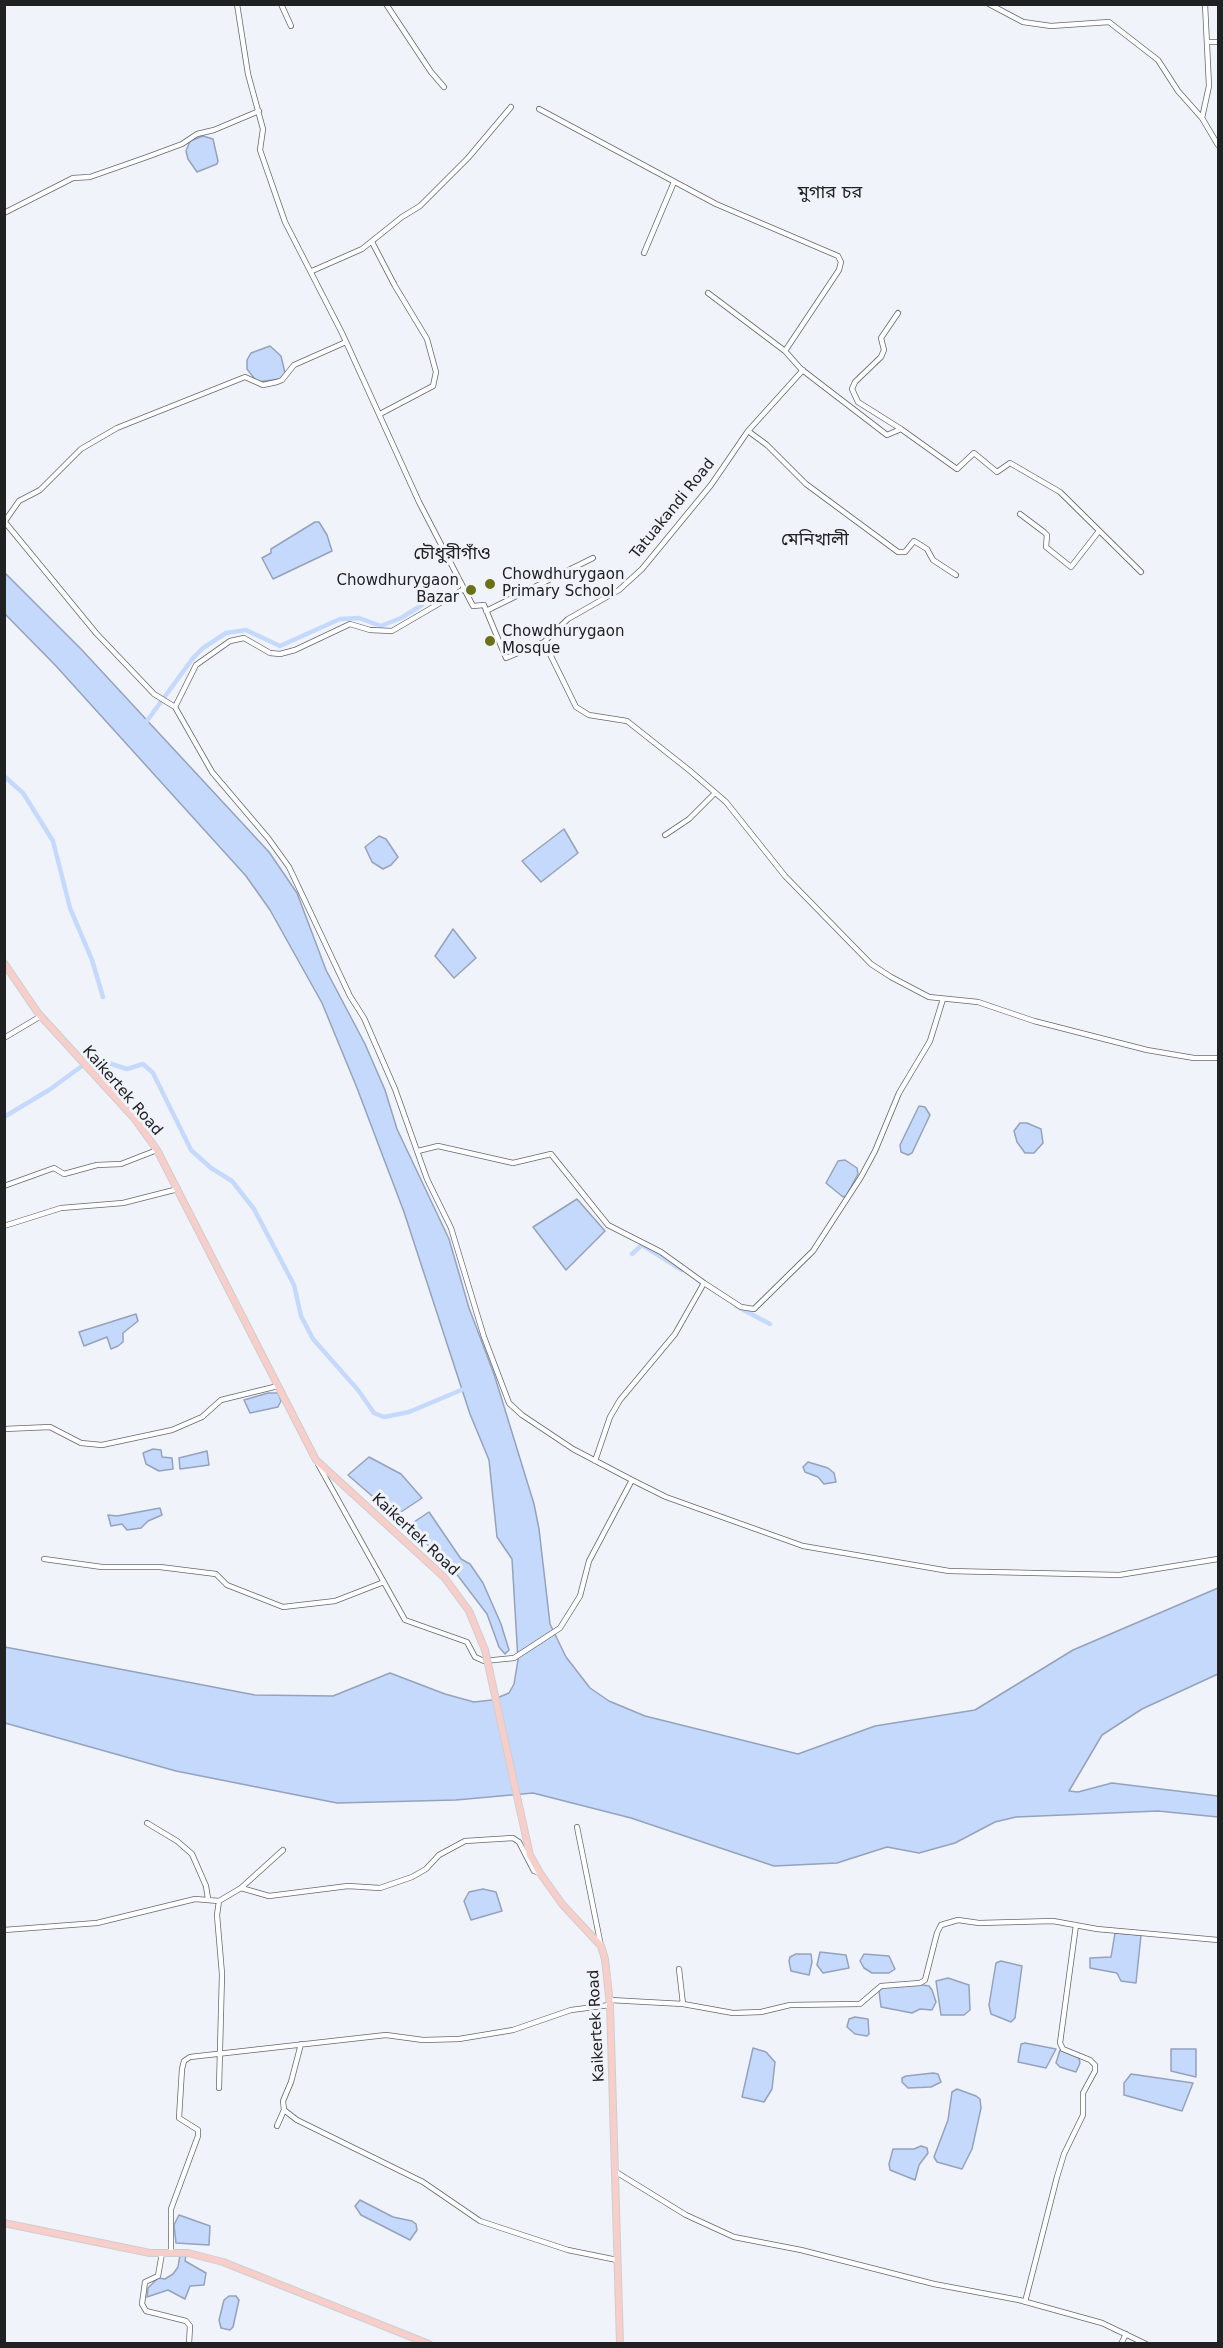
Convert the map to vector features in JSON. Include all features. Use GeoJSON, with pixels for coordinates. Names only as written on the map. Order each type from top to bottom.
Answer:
{"type":"FeatureCollection","features":[{"type":"Feature","properties":{"kind":"main road","name":"Kaikertek Road"},"geometry":{"type":"LineString","coordinates":[[4,963],[41,1016],[134,1118],[157,1150],[316,1460],[444,1577],[472,1618],[485,1650],[530,1855],[562,1904],[601,1946],[605,1959],[610,2002],[620,2343]]}},
{"type":"Feature","properties":{"kind":"main road"},"geometry":{"type":"LineString","coordinates":[[4,2223],[162,2253],[171,2252],[224,2262],[429,2343]]}},
{"type":"Feature","properties":{"kind":"street"},"geometry":{"type":"LineString","coordinates":[[237,4],[248,74],[263,129],[260,146],[262,160],[285,222],[312,271],[346,342],[419,502],[473,606],[483,604],[506,658],[544,642],[576,707],[589,715],[627,721],[716,793],[785,876],[872,964],[925,996],[978,1002],[1034,1021],[1147,1050],[1194,1058],[1218,1058]]}},
{"type":"Feature","properties":{"kind":"street"},"geometry":{"type":"LineString","coordinates":[[281,4],[291,26]]}},
{"type":"Feature","properties":{"kind":"street"},"geometry":{"type":"LineString","coordinates":[[386,4],[431,72],[444,87]]}},
{"type":"Feature","properties":{"kind":"street"},"geometry":{"type":"LineString","coordinates":[[989,4],[1023,22],[1051,26],[1109,22],[1158,60],[1178,91],[1202,118],[1218,146]]}},
{"type":"Feature","properties":{"kind":"street"},"geometry":{"type":"LineString","coordinates":[[1202,118],[1209,86],[1204,4]]}},
{"type":"Feature","properties":{"kind":"street"},"geometry":{"type":"LineString","coordinates":[[1207,42],[1218,42]]}},
{"type":"Feature","properties":{"kind":"street"},"geometry":{"type":"LineString","coordinates":[[312,271],[372,242],[402,217],[420,206],[450,178],[510,107]]}},
{"type":"Feature","properties":{"kind":"street"},"geometry":{"type":"LineString","coordinates":[[539,109],[716,204],[838,256],[841,262],[839,270],[785,351]]}},
{"type":"Feature","properties":{"kind":"street"},"geometry":{"type":"LineString","coordinates":[[4,213],[73,178],[90,177],[174,148],[197,134],[214,130],[259,111]]}},
{"type":"Feature","properties":{"kind":"street"},"geometry":{"type":"LineString","coordinates":[[644,253],[674,182]]}},
{"type":"Feature","properties":{"kind":"street"},"geometry":{"type":"LineString","coordinates":[[372,242],[427,339],[436,372],[433,386],[380,414]]}},
{"type":"Feature","properties":{"kind":"street"},"geometry":{"type":"LineString","coordinates":[[708,293],[785,351],[803,370],[887,435],[901,429]]}},
{"type":"Feature","properties":{"kind":"street"},"geometry":{"type":"LineString","coordinates":[[898,312],[881,338],[884,350],[881,357],[855,382],[852,389],[858,402],[957,469],[974,453],[997,472],[1007,463],[1060,492],[1142,572]]}},
{"type":"Feature","properties":{"kind":"street"},"geometry":{"type":"LineString","coordinates":[[346,342],[294,365],[282,380],[277,382],[260,384],[245,377],[117,428],[81,449],[40,490],[18,501],[5,521],[96,633],[154,694],[172,706],[212,772],[268,838],[300,886],[350,996],[364,1018],[418,1151],[427,1179],[451,1228],[484,1337],[509,1403],[522,1415],[595,1461],[666,1497],[803,1546],[949,1571],[1119,1575],[1218,1559]]}},
{"type":"Feature","properties":{"kind":"street","name":"Tatuakandi Road"},"geometry":{"type":"LineString","coordinates":[[544,642],[568,619],[619,590],[642,569],[711,485],[748,431],[803,370]]}},
{"type":"Feature","properties":{"kind":"street"},"geometry":{"type":"LineString","coordinates":[[748,431],[767,445],[806,484],[898,552],[905,552],[914,540],[927,549],[933,560],[956,575]]}},
{"type":"Feature","properties":{"kind":"street"},"geometry":{"type":"LineString","coordinates":[[1020,514],[1047,535],[1046,547],[1071,567],[1099,531]]}},
{"type":"Feature","properties":{"kind":"street"},"geometry":{"type":"LineString","coordinates":[[486,611],[593,558]]}},
{"type":"Feature","properties":{"kind":"street"},"geometry":{"type":"LineString","coordinates":[[172,706],[196,665],[230,641],[244,638],[270,653],[280,654],[295,651],[350,624],[370,630],[393,631],[464,589]]}},
{"type":"Feature","properties":{"kind":"street"},"geometry":{"type":"LineString","coordinates":[[665,836],[689,819],[716,793]]}},
{"type":"Feature","properties":{"kind":"street"},"geometry":{"type":"LineString","coordinates":[[418,1151],[438,1146],[513,1163],[551,1154],[608,1225],[661,1252],[703,1284],[741,1307],[754,1309],[813,1251],[861,1177],[875,1151],[899,1093],[930,1041],[943,999]]}},
{"type":"Feature","properties":{"kind":"street"},"geometry":{"type":"LineString","coordinates":[[4,1038],[41,1016]]}},
{"type":"Feature","properties":{"kind":"street"},"geometry":{"type":"LineString","coordinates":[[4,1186],[54,1168],[64,1174],[97,1165],[121,1164],[157,1150]]}},
{"type":"Feature","properties":{"kind":"street"},"geometry":{"type":"LineString","coordinates":[[4,1226],[62,1208],[123,1203],[178,1189]]}},
{"type":"Feature","properties":{"kind":"street"},"geometry":{"type":"LineString","coordinates":[[595,1461],[610,1417],[620,1400],[675,1334],[703,1284]]}},
{"type":"Feature","properties":{"kind":"street"},"geometry":{"type":"LineString","coordinates":[[4,1429],[50,1427],[81,1443],[102,1445],[172,1430],[202,1417],[221,1400],[278,1386]]}},
{"type":"Feature","properties":{"kind":"street"},"geometry":{"type":"LineString","coordinates":[[316,1460],[407,1622],[467,1642],[479,1660],[505,1661],[514,1658],[560,1628],[580,1596],[589,1561],[632,1480]]}},
{"type":"Feature","properties":{"kind":"street"},"geometry":{"type":"LineString","coordinates":[[44,1559],[102,1567],[160,1567],[216,1574],[227,1585],[283,1607],[335,1601],[384,1582]]}},
{"type":"Feature","properties":{"kind":"street"},"geometry":{"type":"LineString","coordinates":[[147,1823],[177,1841],[192,1854],[206,1886],[208,1899]]}},
{"type":"Feature","properties":{"kind":"street"},"geometry":{"type":"LineString","coordinates":[[577,1827],[601,1946]]}},
{"type":"Feature","properties":{"kind":"street"},"geometry":{"type":"LineString","coordinates":[[241,1888],[269,1896],[348,1886],[380,1888],[412,1877],[426,1869],[439,1855],[465,1842],[513,1838],[519,1842],[534,1871],[540,1873]]}},
{"type":"Feature","properties":{"kind":"street"},"geometry":{"type":"LineString","coordinates":[[4,1930],[97,1923],[176,1902],[208,1899],[219,1901],[241,1888],[283,1850]]}},
{"type":"Feature","properties":{"kind":"street"},"geometry":{"type":"LineString","coordinates":[[219,1901],[222,1974],[219,2088]]}},
{"type":"Feature","properties":{"kind":"street"},"geometry":{"type":"LineString","coordinates":[[171,2252],[171,2210],[198,2130],[179,2118],[182,2069],[184,2061],[190,2057],[386,2035],[423,2040],[459,2039],[513,2030],[571,2010],[610,2002],[683,2004],[733,2013],[761,2012],[790,2005],[860,2004],[881,1986],[920,1983],[925,1980],[937,1933],[941,1925],[949,1922],[1053,1921],[1190,1939],[1218,1940]]}},
{"type":"Feature","properties":{"kind":"street"},"geometry":{"type":"LineString","coordinates":[[1025,2302],[1064,2154],[1083,2115],[1083,2093],[1095,2072],[1095,2065],[1090,2060],[1063,2049],[1060,2043],[1076,1925]]}},
{"type":"Feature","properties":{"kind":"street"},"geometry":{"type":"LineString","coordinates":[[679,1969],[683,2004]]}},
{"type":"Feature","properties":{"kind":"street"},"geometry":{"type":"LineString","coordinates":[[277,2126],[284,2110],[283,2101],[291,2082],[301,2044]]}},
{"type":"Feature","properties":{"kind":"street"},"geometry":{"type":"LineString","coordinates":[[284,2110],[297,2120],[423,2182],[480,2221],[568,2250],[617,2260]]}},
{"type":"Feature","properties":{"kind":"street"},"geometry":{"type":"LineString","coordinates":[[616,2172],[686,2215],[734,2237],[801,2250],[899,2276],[1025,2302],[1102,2323],[1146,2343]]}},
{"type":"Feature","properties":{"kind":"street"},"geometry":{"type":"LineString","coordinates":[[162,2253],[158,2276],[145,2282],[142,2304],[146,2311],[186,2321],[190,2326],[189,2343]]}},
{"type":"Feature","properties":{"kind":"street"},"geometry":{"type":"LineString","coordinates":[[1121,2343],[1126,2334]]}},
{"type":"Feature","properties":{"kind":"water"},"geometry":{"type":"Polygon","coordinates":[[[203,136],[213,139],[218,161],[217,164],[197,172],[188,159],[186,151],[190,141],[203,136]]]}},
{"type":"Feature","properties":{"kind":"water"},"geometry":{"type":"Polygon","coordinates":[[[270,346],[281,356],[285,373],[280,379],[257,382],[247,369],[247,360],[251,353],[270,346]]]}},
{"type":"Feature","properties":{"kind":"water"},"geometry":{"type":"Polygon","coordinates":[[[315,522],[319,522],[327,535],[332,551],[273,579],[262,558],[271,553],[271,549],[315,522]]]}},
{"type":"Feature","properties":{"kind":"water"},"geometry":{"type":"Polygon","coordinates":[[[4,572],[81,649],[269,852],[297,893],[326,970],[365,1044],[385,1090],[397,1129],[449,1239],[469,1308],[494,1374],[534,1504],[550,1624],[566,1657],[590,1688],[609,1701],[645,1716],[798,1754],[875,1726],[975,1710],[1073,1650],[1218,1588],[1218,1674],[1142,1709],[1102,1735],[1069,1791],[1078,1792],[1112,1783],[1218,1796],[1218,1817],[1158,1811],[1016,1817],[995,1822],[955,1843],[919,1853],[887,1847],[837,1863],[774,1866],[631,1818],[533,1793],[456,1800],[337,1803],[176,1771],[5,1723],[5,1647],[255,1695],[333,1696],[390,1673],[445,1694],[474,1702],[492,1700],[509,1693],[514,1684],[518,1660],[512,1559],[497,1537],[489,1460],[470,1414],[404,1212],[322,1003],[270,910],[246,876],[56,666],[5,614],[4,572]]]}},
{"type":"Feature","properties":{"kind":"water"},"geometry":{"type":"Polygon","coordinates":[[[564,829],[578,853],[541,882],[522,861],[564,829]]]}},
{"type":"Feature","properties":{"kind":"water"},"geometry":{"type":"Polygon","coordinates":[[[379,836],[386,839],[398,857],[391,865],[383,869],[372,862],[365,847],[379,836]]]}},
{"type":"Feature","properties":{"kind":"water"},"geometry":{"type":"Polygon","coordinates":[[[453,929],[476,958],[454,978],[435,956],[453,929]]]}},
{"type":"Feature","properties":{"kind":"water"},"geometry":{"type":"Polygon","coordinates":[[[919,1106],[925,1107],[930,1115],[912,1153],[908,1155],[901,1152],[900,1145],[919,1106]]]}},
{"type":"Feature","properties":{"kind":"water"},"geometry":{"type":"Polygon","coordinates":[[[1020,1123],[1027,1123],[1041,1129],[1043,1143],[1034,1153],[1025,1153],[1017,1142],[1014,1131],[1020,1123]]]}},
{"type":"Feature","properties":{"kind":"water"},"geometry":{"type":"Polygon","coordinates":[[[845,1160],[857,1168],[858,1174],[846,1196],[843,1197],[826,1183],[838,1161],[845,1160]]]}},
{"type":"Feature","properties":{"kind":"water"},"geometry":{"type":"Polygon","coordinates":[[[577,1199],[605,1231],[566,1270],[533,1227],[577,1199]]]}},
{"type":"Feature","properties":{"kind":"water"},"geometry":{"type":"Polygon","coordinates":[[[136,1314],[138,1321],[123,1333],[123,1342],[118,1346],[111,1349],[107,1337],[84,1346],[79,1332],[136,1314]]]}},
{"type":"Feature","properties":{"kind":"water"},"geometry":{"type":"Polygon","coordinates":[[[268,1393],[278,1393],[281,1401],[278,1407],[250,1413],[244,1400],[268,1393]]]}},
{"type":"Feature","properties":{"kind":"water"},"geometry":{"type":"Polygon","coordinates":[[[153,1449],[161,1450],[162,1457],[172,1458],[173,1469],[159,1471],[146,1464],[143,1453],[153,1449]]]}},
{"type":"Feature","properties":{"kind":"water"},"geometry":{"type":"Polygon","coordinates":[[[207,1451],[209,1465],[180,1469],[179,1458],[207,1451]]]}},
{"type":"Feature","properties":{"kind":"water"},"geometry":{"type":"Polygon","coordinates":[[[369,1457],[401,1474],[422,1498],[395,1516],[348,1475],[369,1457]]]}},
{"type":"Feature","properties":{"kind":"water"},"geometry":{"type":"Polygon","coordinates":[[[808,1462],[828,1468],[834,1473],[836,1482],[824,1484],[818,1477],[805,1472],[803,1467],[808,1462]]]}},
{"type":"Feature","properties":{"kind":"water"},"geometry":{"type":"Polygon","coordinates":[[[160,1508],[162,1515],[148,1521],[141,1528],[127,1530],[122,1524],[111,1526],[108,1515],[117,1516],[160,1508]]]}},
{"type":"Feature","properties":{"kind":"water"},"geometry":{"type":"Polygon","coordinates":[[[429,1512],[461,1559],[470,1564],[483,1583],[501,1624],[509,1650],[505,1654],[499,1647],[487,1614],[452,1568],[408,1526],[429,1512]]]}},
{"type":"Feature","properties":{"kind":"water"},"geometry":{"type":"Polygon","coordinates":[[[483,1889],[496,1892],[502,1911],[471,1920],[464,1901],[469,1892],[483,1889]]]}},
{"type":"Feature","properties":{"kind":"water"},"geometry":{"type":"Polygon","coordinates":[[[1115,1933],[1141,1935],[1136,1983],[1121,1981],[1117,1973],[1090,1968],[1090,1958],[1111,1957],[1115,1933]]]}},
{"type":"Feature","properties":{"kind":"water"},"geometry":{"type":"Polygon","coordinates":[[[820,1952],[846,1955],[849,1968],[823,1973],[817,1965],[820,1952]]]}},
{"type":"Feature","properties":{"kind":"water"},"geometry":{"type":"Polygon","coordinates":[[[796,1954],[811,1954],[809,1975],[791,1971],[790,1957],[796,1954]]]}},
{"type":"Feature","properties":{"kind":"water"},"geometry":{"type":"Polygon","coordinates":[[[864,1954],[889,1956],[895,1969],[889,1973],[872,1973],[864,1968],[860,1961],[864,1954]]]}},
{"type":"Feature","properties":{"kind":"water"},"geometry":{"type":"Polygon","coordinates":[[[1001,1961],[1022,1966],[1015,2018],[1011,2022],[991,2014],[989,2005],[996,1963],[1001,1961]]]}},
{"type":"Feature","properties":{"kind":"water"},"geometry":{"type":"Polygon","coordinates":[[[948,1978],[969,1985],[970,2010],[964,2015],[941,2015],[936,1981],[948,1978]]]}},
{"type":"Feature","properties":{"kind":"water"},"geometry":{"type":"Polygon","coordinates":[[[916,1984],[929,1986],[932,1990],[936,2002],[932,2010],[920,2009],[912,2013],[881,2007],[879,1991],[884,1986],[916,1984]]]}},
{"type":"Feature","properties":{"kind":"water"},"geometry":{"type":"Polygon","coordinates":[[[855,2017],[868,2019],[869,2034],[867,2036],[855,2034],[847,2027],[849,2019],[855,2017]]]}},
{"type":"Feature","properties":{"kind":"water"},"geometry":{"type":"Polygon","coordinates":[[[1021,2044],[1056,2049],[1046,2068],[1018,2062],[1021,2044]]]}},
{"type":"Feature","properties":{"kind":"water"},"geometry":{"type":"Polygon","coordinates":[[[753,2048],[766,2052],[775,2062],[772,2089],[764,2102],[742,2097],[753,2048]]]}},
{"type":"Feature","properties":{"kind":"water"},"geometry":{"type":"Polygon","coordinates":[[[1171,2049],[1196,2049],[1196,2077],[1171,2071],[1171,2049]]]}},
{"type":"Feature","properties":{"kind":"water"},"geometry":{"type":"Polygon","coordinates":[[[1060,2050],[1079,2058],[1080,2063],[1076,2072],[1060,2067],[1056,2063],[1060,2050]]]}},
{"type":"Feature","properties":{"kind":"water"},"geometry":{"type":"Polygon","coordinates":[[[938,2074],[941,2082],[931,2087],[908,2088],[902,2082],[902,2078],[906,2076],[938,2074]]]}},
{"type":"Feature","properties":{"kind":"water"},"geometry":{"type":"Polygon","coordinates":[[[1131,2074],[1193,2083],[1182,2111],[1124,2095],[1124,2083],[1131,2074]]]}},
{"type":"Feature","properties":{"kind":"water"},"geometry":{"type":"Polygon","coordinates":[[[957,2089],[980,2099],[981,2108],[972,2149],[962,2169],[937,2162],[934,2157],[948,2120],[952,2092],[957,2089]]]}},
{"type":"Feature","properties":{"kind":"water"},"geometry":{"type":"Polygon","coordinates":[[[921,2146],[927,2148],[928,2153],[919,2165],[915,2180],[890,2170],[889,2164],[893,2149],[914,2149],[921,2146]]]}},
{"type":"Feature","properties":{"kind":"water"},"geometry":{"type":"Polygon","coordinates":[[[360,2200],[393,2217],[412,2221],[416,2224],[417,2230],[410,2240],[361,2215],[355,2206],[360,2200]]]}},
{"type":"Feature","properties":{"kind":"water"},"geometry":{"type":"Polygon","coordinates":[[[179,2215],[210,2226],[209,2245],[176,2243],[174,2225],[179,2215]]]}},
{"type":"Feature","properties":{"kind":"water"},"geometry":{"type":"Polygon","coordinates":[[[180,2255],[186,2255],[185,2261],[206,2273],[204,2285],[190,2286],[185,2299],[168,2290],[147,2297],[148,2288],[158,2278],[165,2279],[173,2274],[178,2267],[180,2255]]]}},
{"type":"Feature","properties":{"kind":"water"},"geometry":{"type":"Polygon","coordinates":[[[229,2296],[236,2296],[239,2300],[233,2327],[230,2330],[221,2328],[219,2320],[224,2300],[229,2296]]]}},
{"type":"Feature","properties":{"kind":"waterway"},"geometry":{"type":"LineString","coordinates":[[144,725],[193,658],[203,648],[226,633],[246,630],[280,646],[340,619],[359,618],[381,626],[401,618],[422,605]]}},
{"type":"Feature","properties":{"kind":"waterway"},"geometry":{"type":"LineString","coordinates":[[4,776],[23,793],[53,841],[70,908],[92,960],[103,997]]}},
{"type":"Feature","properties":{"kind":"waterway"},"geometry":{"type":"LineString","coordinates":[[4,1117],[49,1090],[93,1058],[127,1069],[143,1064],[153,1073],[191,1150],[211,1168],[232,1181],[254,1209],[294,1285],[301,1316],[313,1339],[358,1390],[374,1413],[384,1417],[409,1412],[466,1388]]}},
{"type":"Feature","properties":{"kind":"waterway"},"geometry":{"type":"LineString","coordinates":[[632,1254],[642,1245],[682,1270]]}},
{"type":"Feature","properties":{"kind":"waterway"},"geometry":{"type":"LineString","coordinates":[[736,1306],[770,1324]]}},
{"type":"Feature","properties":{"kind":"place","name":"Chowdhurygaon Primary School"},"geometry":{"type":"Point","coordinates":[490,584]}},
{"type":"Feature","properties":{"kind":"place","name":"Chowdhurygaon Bazar"},"geometry":{"type":"Point","coordinates":[471,590]}},
{"type":"Feature","properties":{"kind":"place","name":"Chowdhurygaon Mosque"},"geometry":{"type":"Point","coordinates":[490,641]}},
{"type":"Feature","properties":{"kind":"district","name":"মুগার চর"},"geometry":{"type":"Point","coordinates":[830,193]}},
{"type":"Feature","properties":{"kind":"district","name":"মেনিখালী"},"geometry":{"type":"Point","coordinates":[815,540]}},
{"type":"Feature","properties":{"kind":"district","name":"চৌধুরীগাঁও"},"geometry":{"type":"Point","coordinates":[452,554]}}]}
